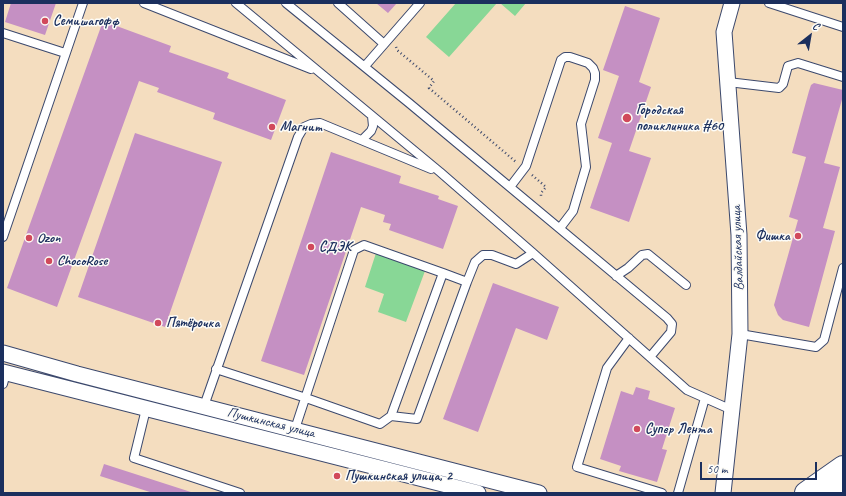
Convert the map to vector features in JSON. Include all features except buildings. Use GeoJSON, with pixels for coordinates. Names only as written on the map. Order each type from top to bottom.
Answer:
{"type":"FeatureCollection","features":[{"type":"Feature","properties":{"kind":"street","name":"Валдайская улица"},"geometry":{"type":"LineString","coordinates":[[722,493],[740,334],[739,235],[724,32],[732,3]]}},
{"type":"Feature","properties":{"kind":"street","name":"Пушкинская улица"},"geometry":{"type":"LineString","coordinates":[[3,353],[539,493]]}},
{"type":"Feature","properties":{"kind":"street","name":"Пушкинская улица"},"geometry":{"type":"LineString","coordinates":[[4,376],[146,409],[478,493]]}},
{"type":"Feature","properties":{"kind":"street"},"geometry":{"type":"LineString","coordinates":[[806,493],[837,483]]}},
{"type":"Feature","properties":{"kind":"lane"},"geometry":{"type":"LineString","coordinates":[[3,237],[83,3]]}},
{"type":"Feature","properties":{"kind":"lane"},"geometry":{"type":"LineString","coordinates":[[144,3],[319,72]]}},
{"type":"Feature","properties":{"kind":"lane"},"geometry":{"type":"LineString","coordinates":[[236,3],[440,172],[687,390],[732,410]]}},
{"type":"Feature","properties":{"kind":"lane"},"geometry":{"type":"LineString","coordinates":[[286,3],[365,66],[667,318],[672,324],[671,332],[650,357]]}},
{"type":"Feature","properties":{"kind":"lane"},"geometry":{"type":"LineString","coordinates":[[338,3],[384,44]]}},
{"type":"Feature","properties":{"kind":"lane"},"geometry":{"type":"LineString","coordinates":[[365,66],[420,3]]}},
{"type":"Feature","properties":{"kind":"lane"},"geometry":{"type":"LineString","coordinates":[[769,3],[843,28]]}},
{"type":"Feature","properties":{"kind":"lane"},"geometry":{"type":"LineString","coordinates":[[3,33],[66,54]]}},
{"type":"Feature","properties":{"kind":"lane"},"geometry":{"type":"LineString","coordinates":[[510,187],[524,168],[561,60],[565,57],[570,57],[588,63],[593,68],[596,80],[581,124],[586,167],[573,211],[560,228]]}},
{"type":"Feature","properties":{"kind":"lane"},"geometry":{"type":"LineString","coordinates":[[728,82],[778,88],[783,84],[788,66],[798,63],[843,77]]}},
{"type":"Feature","properties":{"kind":"lane"},"geometry":{"type":"LineString","coordinates":[[362,140],[371,132],[373,121],[372,116]]}},
{"type":"Feature","properties":{"kind":"lane"},"geometry":{"type":"LineString","coordinates":[[204,406],[298,137],[304,127],[310,124],[320,123],[440,172]]}},
{"type":"Feature","properties":{"kind":"lane"},"geometry":{"type":"LineString","coordinates":[[295,429],[354,250],[364,245],[467,282]]}},
{"type":"Feature","properties":{"kind":"lane"},"geometry":{"type":"LineString","coordinates":[[391,416],[417,419],[475,262],[483,255],[492,255],[516,264],[533,253]]}},
{"type":"Feature","properties":{"kind":"lane"},"geometry":{"type":"LineString","coordinates":[[616,276],[628,268],[642,255],[648,254],[686,284]]}},
{"type":"Feature","properties":{"kind":"lane"},"geometry":{"type":"LineString","coordinates":[[740,334],[816,347],[824,340],[843,268]]}},
{"type":"Feature","properties":{"kind":"lane"},"geometry":{"type":"LineString","coordinates":[[216,369],[380,424],[391,416],[443,273]]}},
{"type":"Feature","properties":{"kind":"lane"},"geometry":{"type":"LineString","coordinates":[[629,338],[607,368],[577,467],[662,493]]}},
{"type":"Feature","properties":{"kind":"lane"},"geometry":{"type":"LineString","coordinates":[[678,493],[706,398]]}},
{"type":"Feature","properties":{"kind":"lane"},"geometry":{"type":"LineString","coordinates":[[146,409],[134,458],[240,493]]}},
{"type":"Feature","properties":{"kind":"path"},"geometry":{"type":"LineString","coordinates":[[392,35],[399,42],[396,45],[397,50],[434,81],[428,88],[546,187],[541,193],[541,198],[567,219]]}},
{"type":"Feature","properties":{"kind":"green space"},"geometry":{"type":"Polygon","coordinates":[[[456,3],[497,3],[449,57],[426,37],[456,3]]]}},
{"type":"Feature","properties":{"kind":"green space"},"geometry":{"type":"Polygon","coordinates":[[[500,3],[526,3],[515,16],[500,3]]]}},
{"type":"Feature","properties":{"kind":"green space"},"geometry":{"type":"Polygon","coordinates":[[[376,253],[425,271],[406,322],[378,312],[384,294],[365,287],[376,253]]]}},
{"type":"Feature","properties":{"kind":"place","name":"Семишагофф"},"geometry":{"type":"Point","coordinates":[45,21]}},
{"type":"Feature","properties":{"kind":"place","name":"Городская поликлиника #60"},"geometry":{"type":"Point","coordinates":[627,118]}},
{"type":"Feature","properties":{"kind":"place","name":"Магнит"},"geometry":{"type":"Point","coordinates":[272,127]}},
{"type":"Feature","properties":{"kind":"place","name":"Фишка"},"geometry":{"type":"Point","coordinates":[798,236]}},
{"type":"Feature","properties":{"kind":"place","name":"Ozon"},"geometry":{"type":"Point","coordinates":[29,238]}},
{"type":"Feature","properties":{"kind":"place","name":"СДЭК"},"geometry":{"type":"Point","coordinates":[311,247]}},
{"type":"Feature","properties":{"kind":"place","name":"ChocoRose"},"geometry":{"type":"Point","coordinates":[49,261]}},
{"type":"Feature","properties":{"kind":"place","name":"Пятёрочка"},"geometry":{"type":"Point","coordinates":[158,323]}},
{"type":"Feature","properties":{"kind":"place","name":"Супер Лента"},"geometry":{"type":"Point","coordinates":[637,429]}},
{"type":"Feature","properties":{"kind":"place","name":"Пушкинская улица, 2"},"geometry":{"type":"Point","coordinates":[337,476]}}]}
